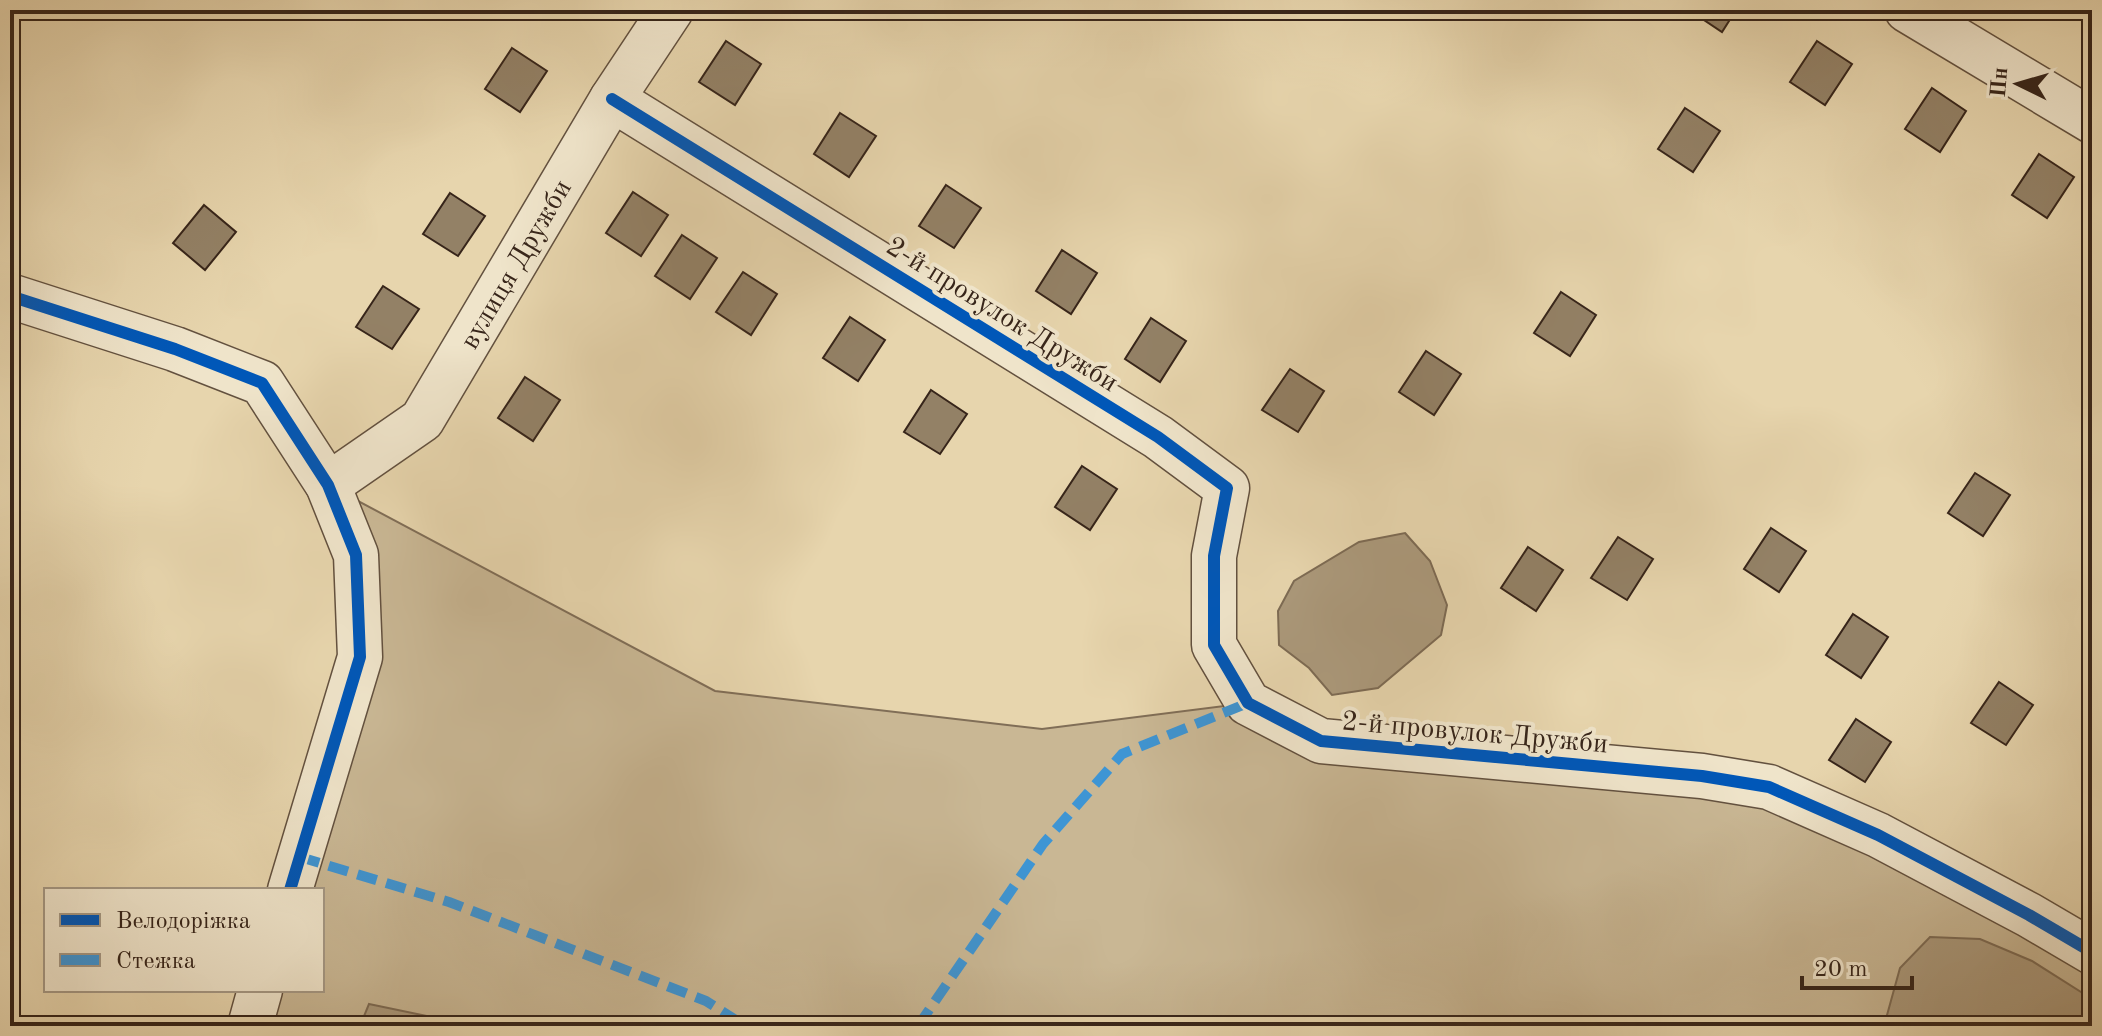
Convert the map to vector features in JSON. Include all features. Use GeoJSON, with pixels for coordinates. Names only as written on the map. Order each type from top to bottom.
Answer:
{"type":"FeatureCollection","features":[{"type":"Feature","properties":{"kind":"street","name":"вулиця Дружби"},"geometry":{"type":"LineString","coordinates":[[328,485],[422,420],[612,99],[671,10]]}},
{"type":"Feature","properties":{"kind":"street"},"geometry":{"type":"LineString","coordinates":[[1907,10],[2092,121]]}},
{"type":"Feature","properties":{"kind":"street","name":"2-й провулок Дружби"},"geometry":{"type":"LineString","coordinates":[[612,99],[1158,437],[1227,488],[1214,556],[1214,645],[1248,703],[1321,741],[1702,776],[1769,787],[1878,835],[2092,952]]}},
{"type":"Feature","properties":{"kind":"street"},"geometry":{"type":"LineString","coordinates":[[10,296],[175,349],[262,383],[328,485],[356,555],[360,657],[291,888]]}},
{"type":"Feature","properties":{"kind":"street"},"geometry":{"type":"LineString","coordinates":[[250,1026],[259,992]]}},
{"type":"Feature","properties":{"kind":"shaded area"},"geometry":{"type":"Polygon","coordinates":[[[328,485],[715,691],[1042,729],[1248,703],[1321,741],[1702,776],[2092,952],[2092,1026],[250,1026],[259,992],[324,992],[324,888],[291,888],[360,657],[328,485]]]}},
{"type":"Feature","properties":{"kind":"shaded area"},"geometry":{"type":"Polygon","coordinates":[[[1405,533],[1430,561],[1447,605],[1441,635],[1378,688],[1332,695],[1309,668],[1279,645],[1278,611],[1294,581],[1359,542],[1405,533]]]}},
{"type":"Feature","properties":{"kind":"shaded area"},"geometry":{"type":"Polygon","coordinates":[[[1930,937],[1980,939],[2032,961],[2092,999],[2092,1026],[1884,1026],[1900,968],[1930,937]]]}},
{"type":"Feature","properties":{"kind":"shaded area"},"geometry":{"type":"Polygon","coordinates":[[[369,1004],[470,1025],[475,1026],[360,1026],[369,1004]]]}},
{"type":"Feature","properties":{"kind":"building"},"geometry":{"type":"Polygon","coordinates":[[[1689,10],[1736,10],[1722,32],[1689,10]]]}},
{"type":"Feature","properties":{"kind":"building"},"geometry":{"type":"Polygon","coordinates":[[[726,41],[761,64],[735,105],[699,82],[726,41]]]}},
{"type":"Feature","properties":{"kind":"building"},"geometry":{"type":"Polygon","coordinates":[[[1817,41],[1852,64],[1825,105],[1790,82],[1817,41]]]}},
{"type":"Feature","properties":{"kind":"building"},"geometry":{"type":"Polygon","coordinates":[[[512,48],[547,71],[520,112],[485,89],[512,48]]]}},
{"type":"Feature","properties":{"kind":"building"},"geometry":{"type":"Polygon","coordinates":[[[1932,88],[1966,111],[1940,152],[1905,129],[1932,88]]]}},
{"type":"Feature","properties":{"kind":"building"},"geometry":{"type":"Polygon","coordinates":[[[1685,108],[1720,131],[1693,172],[1658,149],[1685,108]]]}},
{"type":"Feature","properties":{"kind":"building"},"geometry":{"type":"Polygon","coordinates":[[[840,113],[876,136],[849,177],[814,154],[840,113]]]}},
{"type":"Feature","properties":{"kind":"building"},"geometry":{"type":"Polygon","coordinates":[[[2039,154],[2074,177],[2047,218],[2012,195],[2039,154]]]}},
{"type":"Feature","properties":{"kind":"building"},"geometry":{"type":"Polygon","coordinates":[[[946,185],[981,208],[954,248],[919,226],[946,185]]]}},
{"type":"Feature","properties":{"kind":"building"},"geometry":{"type":"Polygon","coordinates":[[[633,192],[668,215],[641,256],[606,233],[633,192]]]}},
{"type":"Feature","properties":{"kind":"building"},"geometry":{"type":"Polygon","coordinates":[[[450,193],[485,216],[458,256],[423,234],[450,193]]]}},
{"type":"Feature","properties":{"kind":"building"},"geometry":{"type":"Polygon","coordinates":[[[204,205],[236,232],[205,270],[173,243],[204,205]]]}},
{"type":"Feature","properties":{"kind":"building"},"geometry":{"type":"Polygon","coordinates":[[[682,235],[717,258],[690,299],[655,276],[682,235]]]}},
{"type":"Feature","properties":{"kind":"building"},"geometry":{"type":"Polygon","coordinates":[[[1062,250],[1097,273],[1071,314],[1036,291],[1062,250]]]}},
{"type":"Feature","properties":{"kind":"building"},"geometry":{"type":"Polygon","coordinates":[[[743,272],[777,294],[751,335],[716,312],[743,272]]]}},
{"type":"Feature","properties":{"kind":"building"},"geometry":{"type":"Polygon","coordinates":[[[383,286],[419,309],[392,349],[356,327],[383,286]]]}},
{"type":"Feature","properties":{"kind":"building"},"geometry":{"type":"Polygon","coordinates":[[[1561,292],[1596,315],[1570,356],[1534,333],[1561,292]]]}},
{"type":"Feature","properties":{"kind":"building"},"geometry":{"type":"Polygon","coordinates":[[[850,317],[885,340],[858,381],[823,358],[850,317]]]}},
{"type":"Feature","properties":{"kind":"building"},"geometry":{"type":"Polygon","coordinates":[[[1151,318],[1186,341],[1160,382],[1125,359],[1151,318]]]}},
{"type":"Feature","properties":{"kind":"building"},"geometry":{"type":"Polygon","coordinates":[[[1426,351],[1461,374],[1434,415],[1399,392],[1426,351]]]}},
{"type":"Feature","properties":{"kind":"building"},"geometry":{"type":"Polygon","coordinates":[[[1290,369],[1324,391],[1298,432],[1262,410],[1290,369]]]}},
{"type":"Feature","properties":{"kind":"building"},"geometry":{"type":"Polygon","coordinates":[[[525,377],[560,400],[533,441],[498,418],[525,377]]]}},
{"type":"Feature","properties":{"kind":"building"},"geometry":{"type":"Polygon","coordinates":[[[931,390],[967,414],[940,454],[904,432],[931,390]]]}},
{"type":"Feature","properties":{"kind":"building"},"geometry":{"type":"Polygon","coordinates":[[[1082,466],[1117,489],[1090,530],[1055,507],[1082,466]]]}},
{"type":"Feature","properties":{"kind":"building"},"geometry":{"type":"Polygon","coordinates":[[[1975,473],[2010,495],[1983,536],[1948,513],[1975,473]]]}},
{"type":"Feature","properties":{"kind":"building"},"geometry":{"type":"Polygon","coordinates":[[[1771,528],[1806,551],[1779,592],[1744,569],[1771,528]]]}},
{"type":"Feature","properties":{"kind":"building"},"geometry":{"type":"Polygon","coordinates":[[[1618,537],[1653,559],[1627,600],[1591,578],[1618,537]]]}},
{"type":"Feature","properties":{"kind":"building"},"geometry":{"type":"Polygon","coordinates":[[[1528,547],[1563,570],[1536,611],[1501,588],[1528,547]]]}},
{"type":"Feature","properties":{"kind":"building"},"geometry":{"type":"Polygon","coordinates":[[[1853,614],[1888,637],[1861,678],[1826,655],[1853,614]]]}},
{"type":"Feature","properties":{"kind":"building"},"geometry":{"type":"Polygon","coordinates":[[[1999,682],[2033,705],[2006,745],[1971,723],[1999,682]]]}},
{"type":"Feature","properties":{"kind":"building"},"geometry":{"type":"Polygon","coordinates":[[[1856,719],[1891,742],[1865,782],[1829,760],[1856,719]]]}},
{"type":"Feature","properties":{"kind":"marked path"},"geometry":{"type":"LineString","coordinates":[[918,1026],[1043,844],[1122,754],[1248,703]]}},
{"type":"Feature","properties":{"kind":"marked path"},"geometry":{"type":"LineString","coordinates":[[300,857],[449,902],[706,1001],[745,1026]]}},
{"type":"Feature","properties":{"kind":"cycle path"},"geometry":{"type":"LineString","coordinates":[[612,99],[1158,437],[1227,488],[1214,556],[1214,645],[1248,703],[1321,741],[1702,776],[1769,787],[1878,835],[2092,952]]}},
{"type":"Feature","properties":{"kind":"cycle path"},"geometry":{"type":"LineString","coordinates":[[10,296],[175,349],[262,383],[328,485],[356,555],[360,657],[291,888]]}}]}
